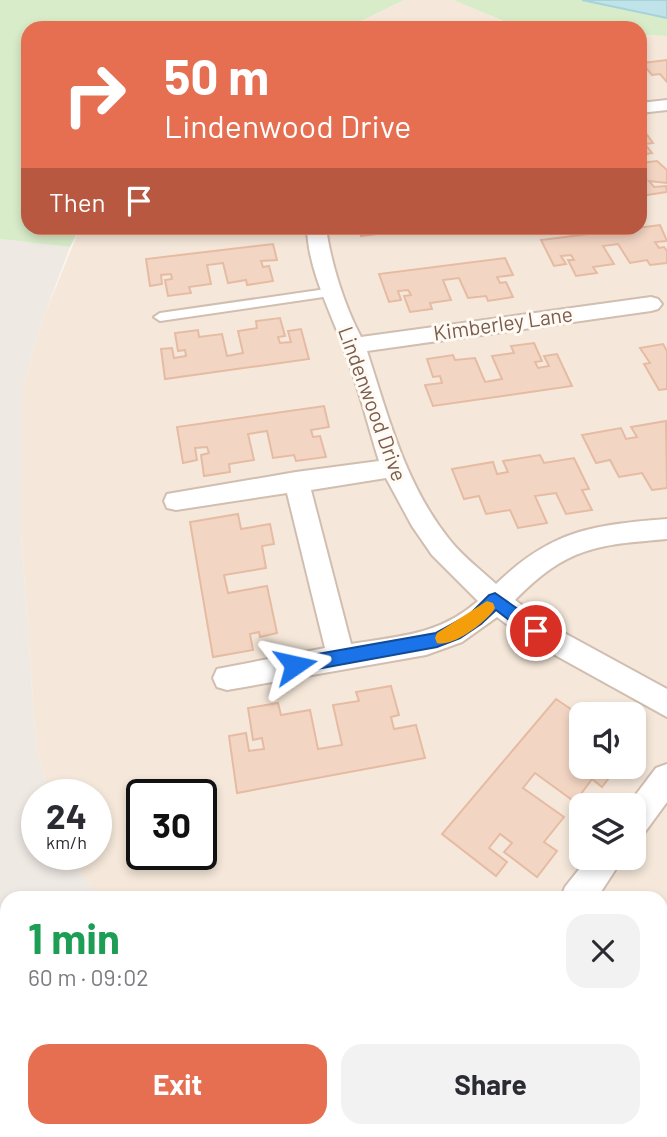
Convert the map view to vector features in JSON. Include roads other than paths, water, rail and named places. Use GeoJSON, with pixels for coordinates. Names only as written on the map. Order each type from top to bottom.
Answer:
{"type":"FeatureCollection","features":[{"type":"Feature","properties":{"kind":"street"},"geometry":{"type":"LineString","coordinates":[[652,107],[667,127]]}},
{"type":"Feature","properties":{"kind":"street","name":"Lindenwood Drive"},"geometry":{"type":"LineString","coordinates":[[317,235],[343,324],[355,345],[393,468],[421,519],[441,548],[495,600],[536,631],[667,704]]}},
{"type":"Feature","properties":{"kind":"street","name":"Kimberley Lane"},"geometry":{"type":"LineString","coordinates":[[355,345],[651,304]]}},
{"type":"Feature","properties":{"kind":"street"},"geometry":{"type":"LineString","coordinates":[[176,501],[393,468]]}},
{"type":"Feature","properties":{"kind":"street"},"geometry":{"type":"LineString","coordinates":[[296,481],[341,657]]}},
{"type":"Feature","properties":{"kind":"street"},"geometry":{"type":"LineString","coordinates":[[227,678],[437,640],[475,620],[539,561],[575,542],[596,536],[667,529]]}},
{"type":"Feature","properties":{"kind":"street"},"geometry":{"type":"LineString","coordinates":[[646,806],[667,778]]}},
{"type":"Feature","properties":{"kind":"street"},"geometry":{"type":"LineString","coordinates":[[582,891],[598,870]]}},
{"type":"Feature","properties":{"kind":"lane"},"geometry":{"type":"LineString","coordinates":[[160,317],[333,292]]}},
{"type":"Feature","properties":{"kind":"water"},"geometry":{"type":"Polygon","coordinates":[[[582,0],[667,0],[667,18],[582,0]]]}}]}
